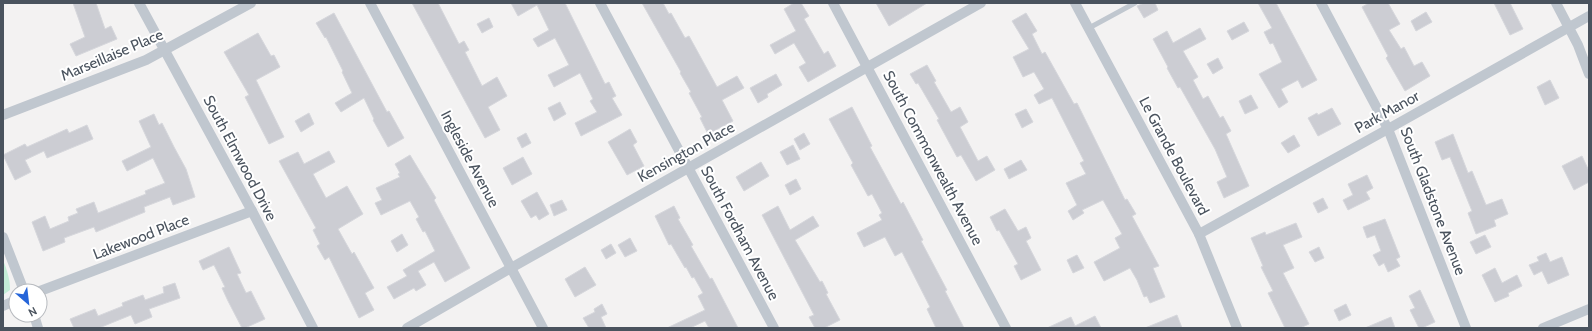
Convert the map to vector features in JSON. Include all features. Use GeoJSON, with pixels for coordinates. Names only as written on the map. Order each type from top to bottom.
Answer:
{"type":"FeatureCollection","features":[{"type":"Feature","properties":{"kind":"street","name":"South Elmwood Drive"},"geometry":{"type":"LineString","coordinates":[[139,3],[252,211],[313,328]]}},
{"type":"Feature","properties":{"kind":"street","name":"Marseillaise Place"},"geometry":{"type":"LineString","coordinates":[[3,115],[146,60],[165,51],[250,3]]}},
{"type":"Feature","properties":{"kind":"street","name":"Ingleside Avenue"},"geometry":{"type":"LineString","coordinates":[[370,3],[543,328]]}},
{"type":"Feature","properties":{"kind":"street","name":"South Fordham Avenue"},"geometry":{"type":"LineString","coordinates":[[600,3],[774,328]]}},
{"type":"Feature","properties":{"kind":"street","name":"South Commonwealth Avenue"},"geometry":{"type":"LineString","coordinates":[[833,3],[1006,328]]}},
{"type":"Feature","properties":{"kind":"street","name":"Kensington Place"},"geometry":{"type":"LineString","coordinates":[[407,328],[981,3]]}},
{"type":"Feature","properties":{"kind":"street","name":"Le Grande Boulevard"},"geometry":{"type":"LineString","coordinates":[[1075,3],[1199,234],[1237,328]]}},
{"type":"Feature","properties":{"kind":"street","name":"South Gladstone Avenue"},"geometry":{"type":"LineString","coordinates":[[1321,3],[1388,129],[1466,328]]}},
{"type":"Feature","properties":{"kind":"street"},"geometry":{"type":"LineString","coordinates":[[1556,3],[1569,27],[1589,74]]}},
{"type":"Feature","properties":{"kind":"street","name":"Park Manor"},"geometry":{"type":"LineString","coordinates":[[1199,234],[1589,16]]}},
{"type":"Feature","properties":{"kind":"street","name":"Lakewood Place"},"geometry":{"type":"LineString","coordinates":[[48,288],[252,211]]}},
{"type":"Feature","properties":{"kind":"street"},"geometry":{"type":"LineString","coordinates":[[3,237],[21,283]]}},
{"type":"Feature","properties":{"kind":"street"},"geometry":{"type":"LineString","coordinates":[[1543,328],[1589,310]]}},
{"type":"Feature","properties":{"kind":"lane"},"geometry":{"type":"LineString","coordinates":[[1089,28],[1135,3]]}},
{"type":"Feature","properties":{"kind":"green space"},"geometry":{"type":"Polygon","coordinates":[[[3,260],[9,283],[8,291],[3,295],[3,260]]]}},
{"type":"Feature","properties":{"kind":"building"},"geometry":{"type":"Polygon","coordinates":[[[73,3],[96,3],[105,29],[111,26],[117,39],[76,56],[70,44],[85,37],[73,3]]]}},
{"type":"Feature","properties":{"kind":"building"},"geometry":{"type":"Polygon","coordinates":[[[412,3],[438,3],[459,44],[464,41],[469,50],[465,52],[482,86],[497,77],[507,96],[488,107],[500,130],[485,138],[412,3]]]}},
{"type":"Feature","properties":{"kind":"building"},"geometry":{"type":"Polygon","coordinates":[[[511,3],[565,3],[605,84],[609,82],[616,96],[612,98],[622,115],[581,136],[575,123],[597,112],[590,101],[593,99],[580,73],[554,87],[548,75],[569,65],[555,38],[538,47],[533,39],[549,30],[537,5],[518,16],[511,3]]]}},
{"type":"Feature","properties":{"kind":"building"},"geometry":{"type":"Polygon","coordinates":[[[642,3],[663,3],[669,14],[671,13],[685,38],[689,36],[717,87],[737,76],[744,88],[722,100],[733,121],[708,134],[700,118],[702,117],[689,93],[691,92],[680,73],[681,72],[642,3]]]}},
{"type":"Feature","properties":{"kind":"building"},"geometry":{"type":"Polygon","coordinates":[[[794,3],[801,3],[809,16],[804,19],[824,54],[828,51],[836,66],[808,82],[799,67],[806,63],[794,43],[775,54],[770,45],[796,31],[784,9],[794,3]]]}},
{"type":"Feature","properties":{"kind":"building"},"geometry":{"type":"Polygon","coordinates":[[[876,3],[927,3],[889,26],[876,3]]]}},
{"type":"Feature","properties":{"kind":"building"},"geometry":{"type":"Polygon","coordinates":[[[1144,3],[1155,3],[1158,10],[1144,18],[1137,6],[1144,3]]]}},
{"type":"Feature","properties":{"kind":"building"},"geometry":{"type":"Polygon","coordinates":[[[1258,3],[1276,3],[1317,80],[1302,88],[1298,80],[1281,89],[1288,102],[1279,108],[1259,74],[1282,62],[1273,43],[1270,44],[1264,32],[1272,28],[1258,3]]]}},
{"type":"Feature","properties":{"kind":"building"},"geometry":{"type":"Polygon","coordinates":[[[1369,3],[1388,3],[1400,24],[1389,30],[1401,49],[1404,47],[1414,66],[1422,62],[1430,76],[1405,91],[1386,58],[1388,56],[1362,7],[1369,3]]]}},
{"type":"Feature","properties":{"kind":"building"},"geometry":{"type":"Polygon","coordinates":[[[1494,3],[1510,3],[1523,29],[1510,35],[1494,3]]]}},
{"type":"Feature","properties":{"kind":"building"},"geometry":{"type":"Polygon","coordinates":[[[1426,12],[1432,22],[1416,31],[1411,21],[1426,12]]]}},
{"type":"Feature","properties":{"kind":"building"},"geometry":{"type":"Polygon","coordinates":[[[334,13],[387,112],[389,111],[404,138],[388,147],[373,120],[374,119],[364,98],[341,112],[335,103],[352,93],[326,37],[325,38],[316,23],[334,13]]]}},
{"type":"Feature","properties":{"kind":"building"},"geometry":{"type":"Polygon","coordinates":[[[1026,13],[1037,31],[1032,34],[1042,54],[1045,52],[1074,104],[1077,103],[1125,200],[1127,199],[1136,214],[1132,216],[1159,266],[1153,268],[1165,297],[1150,303],[1147,296],[1144,297],[1130,268],[1104,281],[1094,262],[1120,248],[1115,238],[1122,234],[1103,200],[1082,210],[1084,213],[1073,220],[1068,211],[1077,205],[1066,183],[1086,174],[1080,163],[1084,161],[1052,98],[1039,104],[1034,95],[1044,89],[1034,72],[1023,77],[1013,57],[1029,49],[1012,21],[1026,13]]]}},
{"type":"Feature","properties":{"kind":"building"},"geometry":{"type":"Polygon","coordinates":[[[489,18],[493,27],[482,33],[477,24],[489,18]]]}},
{"type":"Feature","properties":{"kind":"building"},"geometry":{"type":"Polygon","coordinates":[[[1244,22],[1249,31],[1232,40],[1227,31],[1244,22]]]}},
{"type":"Feature","properties":{"kind":"building"},"geometry":{"type":"Polygon","coordinates":[[[1200,28],[1206,39],[1183,51],[1198,77],[1193,80],[1203,99],[1208,96],[1220,118],[1223,116],[1231,131],[1226,134],[1249,186],[1224,198],[1217,182],[1227,177],[1215,149],[1180,87],[1178,88],[1153,39],[1167,31],[1173,43],[1200,28]]]}},
{"type":"Feature","properties":{"kind":"building"},"geometry":{"type":"Polygon","coordinates":[[[258,33],[271,56],[274,55],[280,67],[256,80],[284,137],[269,144],[245,97],[249,95],[224,52],[258,33]]]}},
{"type":"Feature","properties":{"kind":"building"},"geometry":{"type":"Polygon","coordinates":[[[1218,58],[1223,68],[1213,74],[1207,64],[1218,58]]]}},
{"type":"Feature","properties":{"kind":"building"},"geometry":{"type":"Polygon","coordinates":[[[927,65],[936,81],[934,82],[951,112],[960,107],[968,122],[960,127],[978,161],[987,156],[995,170],[976,181],[961,155],[957,157],[937,120],[939,119],[918,83],[916,84],[910,74],[927,65]]]}},
{"type":"Feature","properties":{"kind":"building"},"geometry":{"type":"Polygon","coordinates":[[[776,74],[782,85],[767,94],[768,97],[758,103],[750,88],[776,74]]]}},
{"type":"Feature","properties":{"kind":"building"},"geometry":{"type":"Polygon","coordinates":[[[1550,80],[1559,98],[1545,105],[1537,87],[1550,80]]]}},
{"type":"Feature","properties":{"kind":"building"},"geometry":{"type":"Polygon","coordinates":[[[1251,95],[1258,108],[1245,114],[1239,101],[1251,95]]]}},
{"type":"Feature","properties":{"kind":"building"},"geometry":{"type":"Polygon","coordinates":[[[560,102],[566,114],[554,121],[548,108],[560,102]]]}},
{"type":"Feature","properties":{"kind":"building"},"geometry":{"type":"Polygon","coordinates":[[[852,107],[872,146],[870,147],[901,204],[903,202],[923,240],[921,241],[947,290],[945,291],[964,328],[936,328],[927,309],[930,307],[902,252],[895,256],[885,237],[864,247],[857,233],[882,220],[879,215],[882,213],[872,194],[868,196],[851,165],[853,163],[829,119],[852,107]]]}},
{"type":"Feature","properties":{"kind":"building"},"geometry":{"type":"Polygon","coordinates":[[[1332,108],[1341,124],[1318,136],[1308,118],[1332,108]]]}},
{"type":"Feature","properties":{"kind":"building"},"geometry":{"type":"Polygon","coordinates":[[[1026,109],[1033,122],[1022,128],[1015,114],[1026,109]]]}},
{"type":"Feature","properties":{"kind":"building"},"geometry":{"type":"Polygon","coordinates":[[[309,113],[314,124],[301,132],[295,121],[309,113]]]}},
{"type":"Feature","properties":{"kind":"building"},"geometry":{"type":"Polygon","coordinates":[[[154,114],[159,125],[162,123],[186,169],[195,197],[173,205],[170,197],[144,207],[145,212],[96,232],[94,227],[64,238],[65,242],[43,251],[32,222],[45,216],[50,229],[69,221],[68,217],[78,213],[76,209],[94,202],[98,213],[146,194],[145,191],[165,183],[153,158],[127,171],[122,161],[151,147],[139,121],[154,114]]]}},
{"type":"Feature","properties":{"kind":"building"},"geometry":{"type":"Polygon","coordinates":[[[87,125],[93,139],[47,158],[44,151],[25,160],[31,172],[15,180],[3,155],[25,144],[27,147],[67,129],[69,133],[87,125]]]}},
{"type":"Feature","properties":{"kind":"building"},"geometry":{"type":"Polygon","coordinates":[[[630,129],[637,142],[633,145],[644,166],[627,175],[608,142],[630,129]]]}},
{"type":"Feature","properties":{"kind":"building"},"geometry":{"type":"Polygon","coordinates":[[[526,133],[531,143],[522,148],[517,138],[526,133]]]}},
{"type":"Feature","properties":{"kind":"building"},"geometry":{"type":"Polygon","coordinates":[[[804,133],[810,144],[800,150],[794,139],[804,133]]]}},
{"type":"Feature","properties":{"kind":"building"},"geometry":{"type":"Polygon","coordinates":[[[1453,134],[1468,173],[1472,171],[1486,205],[1502,199],[1508,214],[1494,220],[1496,226],[1476,234],[1468,213],[1472,211],[1450,157],[1442,160],[1435,142],[1453,134]]]}},
{"type":"Feature","properties":{"kind":"building"},"geometry":{"type":"Polygon","coordinates":[[[1294,135],[1300,146],[1288,153],[1281,143],[1294,135]]]}},
{"type":"Feature","properties":{"kind":"building"},"geometry":{"type":"Polygon","coordinates":[[[793,145],[800,159],[787,165],[780,152],[793,145]]]}},
{"type":"Feature","properties":{"kind":"building"},"geometry":{"type":"Polygon","coordinates":[[[329,151],[335,162],[313,174],[326,198],[347,186],[363,214],[338,229],[352,254],[354,252],[374,288],[365,293],[374,310],[359,318],[329,257],[325,260],[317,246],[320,244],[313,230],[316,228],[279,161],[298,152],[304,164],[329,151]]]}},
{"type":"Feature","properties":{"kind":"building"},"geometry":{"type":"Polygon","coordinates":[[[410,155],[436,198],[434,200],[470,268],[445,282],[434,262],[418,271],[426,285],[416,291],[414,288],[394,299],[387,287],[407,276],[403,270],[435,251],[425,231],[423,232],[416,219],[419,217],[410,201],[381,215],[375,203],[382,200],[376,188],[400,177],[398,174],[400,173],[395,164],[410,155]]]}},
{"type":"Feature","properties":{"kind":"building"},"geometry":{"type":"Polygon","coordinates":[[[1582,156],[1589,171],[1589,182],[1574,190],[1562,166],[1582,156]]]}},
{"type":"Feature","properties":{"kind":"building"},"geometry":{"type":"Polygon","coordinates":[[[523,157],[532,174],[512,185],[503,168],[523,157]]]}},
{"type":"Feature","properties":{"kind":"building"},"geometry":{"type":"Polygon","coordinates":[[[1021,160],[1027,170],[1009,179],[1004,169],[1021,160]]]}},
{"type":"Feature","properties":{"kind":"building"},"geometry":{"type":"Polygon","coordinates":[[[761,162],[769,176],[744,191],[736,177],[761,162]]]}},
{"type":"Feature","properties":{"kind":"building"},"geometry":{"type":"Polygon","coordinates":[[[1367,175],[1373,188],[1366,192],[1370,199],[1348,210],[1343,200],[1353,195],[1348,184],[1367,175]]]}},
{"type":"Feature","properties":{"kind":"building"},"geometry":{"type":"Polygon","coordinates":[[[796,179],[801,189],[790,195],[785,185],[796,179]]]}},
{"type":"Feature","properties":{"kind":"building"},"geometry":{"type":"Polygon","coordinates":[[[537,192],[549,214],[539,220],[536,215],[531,218],[521,201],[537,192]]]}},
{"type":"Feature","properties":{"kind":"building"},"geometry":{"type":"Polygon","coordinates":[[[1323,198],[1328,208],[1318,213],[1313,203],[1323,198]]]}},
{"type":"Feature","properties":{"kind":"building"},"geometry":{"type":"Polygon","coordinates":[[[562,200],[567,210],[554,216],[550,205],[562,200]]]}},
{"type":"Feature","properties":{"kind":"building"},"geometry":{"type":"Polygon","coordinates":[[[674,206],[680,218],[678,219],[693,245],[691,246],[710,279],[712,278],[738,328],[709,328],[705,321],[690,328],[667,328],[705,310],[698,296],[703,293],[694,277],[692,278],[686,267],[685,268],[671,244],[669,245],[655,216],[674,206]]]}},
{"type":"Feature","properties":{"kind":"building"},"geometry":{"type":"Polygon","coordinates":[[[778,206],[790,230],[813,216],[819,226],[795,240],[820,282],[822,281],[828,293],[826,294],[840,320],[824,328],[815,328],[809,317],[814,315],[762,215],[778,206]]]}},
{"type":"Feature","properties":{"kind":"building"},"geometry":{"type":"Polygon","coordinates":[[[1005,209],[1018,231],[1026,227],[1031,238],[1026,241],[1041,270],[1021,280],[1014,266],[1018,264],[990,217],[1005,209]]]}},
{"type":"Feature","properties":{"kind":"building"},"geometry":{"type":"Polygon","coordinates":[[[1385,219],[1400,257],[1396,259],[1400,266],[1388,272],[1384,263],[1379,266],[1373,255],[1381,251],[1375,235],[1367,238],[1363,227],[1385,219]]]}},
{"type":"Feature","properties":{"kind":"building"},"geometry":{"type":"Polygon","coordinates":[[[1296,223],[1302,237],[1283,245],[1294,268],[1283,273],[1309,324],[1300,328],[1285,328],[1268,293],[1273,291],[1261,267],[1263,266],[1251,238],[1265,232],[1266,235],[1296,223]]]}},
{"type":"Feature","properties":{"kind":"building"},"geometry":{"type":"Polygon","coordinates":[[[402,234],[408,245],[397,252],[391,241],[402,234]]]}},
{"type":"Feature","properties":{"kind":"building"},"geometry":{"type":"Polygon","coordinates":[[[1485,235],[1491,247],[1476,254],[1470,242],[1485,235]]]}},
{"type":"Feature","properties":{"kind":"building"},"geometry":{"type":"Polygon","coordinates":[[[630,238],[637,251],[625,257],[618,245],[630,238]]]}},
{"type":"Feature","properties":{"kind":"building"},"geometry":{"type":"Polygon","coordinates":[[[611,244],[616,253],[606,259],[601,250],[611,244]]]}},
{"type":"Feature","properties":{"kind":"building"},"geometry":{"type":"Polygon","coordinates":[[[229,247],[241,273],[237,274],[246,293],[251,291],[265,319],[245,328],[242,328],[228,301],[222,288],[225,287],[214,265],[203,270],[199,261],[229,247]]]}},
{"type":"Feature","properties":{"kind":"building"},"geometry":{"type":"Polygon","coordinates":[[[1319,247],[1324,258],[1315,262],[1309,252],[1319,247]]]}},
{"type":"Feature","properties":{"kind":"building"},"geometry":{"type":"Polygon","coordinates":[[[1546,253],[1550,262],[1562,257],[1569,275],[1548,284],[1542,271],[1534,275],[1529,265],[1539,261],[1537,257],[1546,253]]]}},
{"type":"Feature","properties":{"kind":"building"},"geometry":{"type":"Polygon","coordinates":[[[1077,255],[1084,268],[1073,273],[1067,260],[1077,255]]]}},
{"type":"Feature","properties":{"kind":"building"},"geometry":{"type":"Polygon","coordinates":[[[585,267],[596,285],[575,297],[565,279],[585,267]]]}},
{"type":"Feature","properties":{"kind":"building"},"geometry":{"type":"Polygon","coordinates":[[[1495,268],[1502,283],[1517,275],[1522,286],[1508,293],[1509,296],[1495,302],[1482,275],[1495,268]]]}},
{"type":"Feature","properties":{"kind":"building"},"geometry":{"type":"Polygon","coordinates":[[[175,283],[180,298],[149,309],[152,317],[135,324],[131,315],[99,328],[74,328],[70,319],[95,309],[98,316],[123,306],[122,303],[143,295],[145,300],[164,293],[163,287],[175,283]]]}},
{"type":"Feature","properties":{"kind":"building"},"geometry":{"type":"Polygon","coordinates":[[[1420,290],[1435,322],[1422,328],[1419,328],[1410,310],[1415,308],[1409,296],[1420,290]]]}},
{"type":"Feature","properties":{"kind":"building"},"geometry":{"type":"Polygon","coordinates":[[[602,304],[607,314],[601,317],[606,328],[589,328],[583,318],[595,312],[594,309],[602,304]]]}},
{"type":"Feature","properties":{"kind":"building"},"geometry":{"type":"Polygon","coordinates":[[[1346,304],[1351,315],[1339,321],[1334,310],[1346,304]]]}},
{"type":"Feature","properties":{"kind":"building"},"geometry":{"type":"Polygon","coordinates":[[[1177,315],[1182,328],[1145,328],[1177,315]]]}},
{"type":"Feature","properties":{"kind":"building"},"geometry":{"type":"Polygon","coordinates":[[[1095,316],[1101,328],[1047,328],[1071,317],[1075,326],[1095,316]]]}},
{"type":"Feature","properties":{"kind":"building"},"geometry":{"type":"Polygon","coordinates":[[[1391,317],[1395,328],[1365,328],[1391,317]]]}}]}
